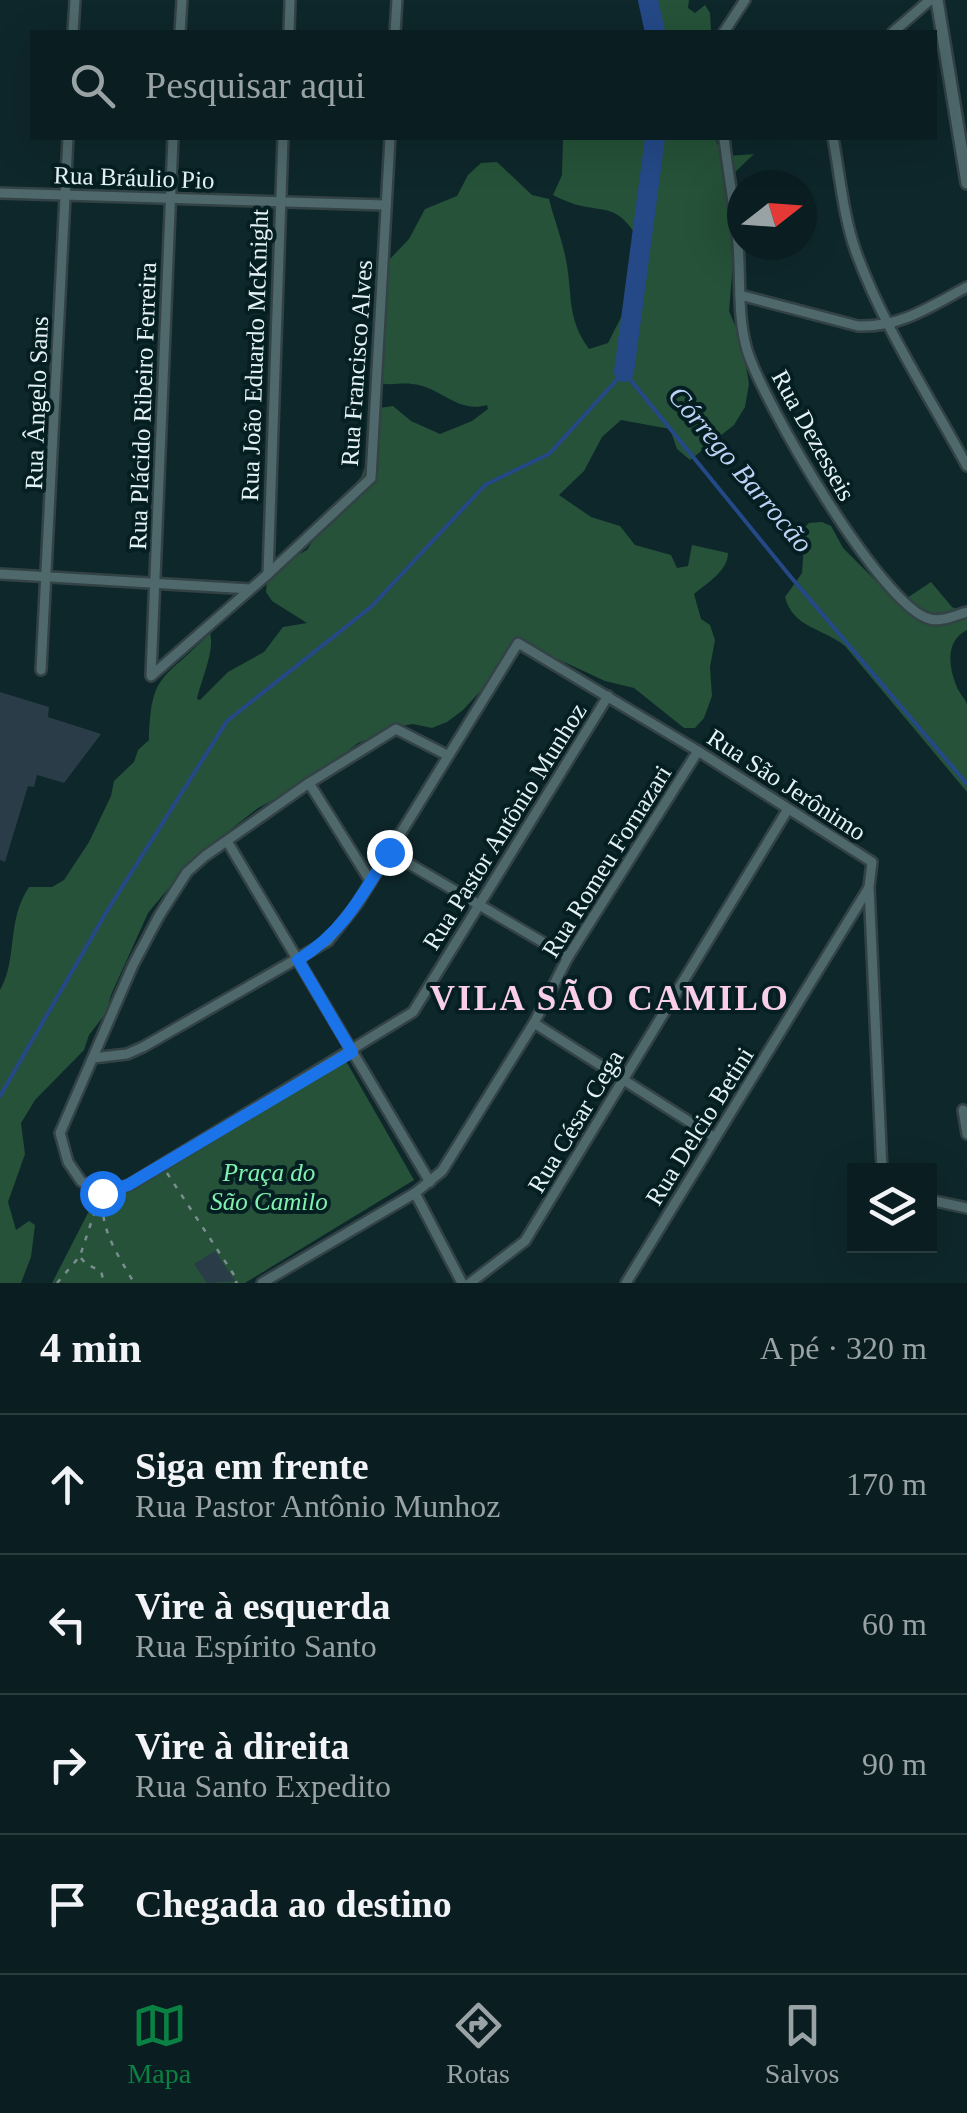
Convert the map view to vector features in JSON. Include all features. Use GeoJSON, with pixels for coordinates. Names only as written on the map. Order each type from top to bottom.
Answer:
{"type":"FeatureCollection","features":[{"type":"Feature","properties":{"kind":"street"},"geometry":{"type":"LineString","coordinates":[[74,30],[75,0]]}},
{"type":"Feature","properties":{"kind":"street"},"geometry":{"type":"LineString","coordinates":[[180,30],[182,0]]}},
{"type":"Feature","properties":{"kind":"street"},"geometry":{"type":"LineString","coordinates":[[288,30],[290,0]]}},
{"type":"Feature","properties":{"kind":"street"},"geometry":{"type":"LineString","coordinates":[[395,30],[397,0]]}},
{"type":"Feature","properties":{"kind":"street"},"geometry":{"type":"LineString","coordinates":[[725,30],[745,0]]}},
{"type":"Feature","properties":{"kind":"street"},"geometry":{"type":"LineString","coordinates":[[896,30],[933,0],[967,183]]}},
{"type":"Feature","properties":{"kind":"street","name":"Rua Ângelo Sans"},"geometry":{"type":"LineString","coordinates":[[41,670],[68,140]]}},
{"type":"Feature","properties":{"kind":"street","name":"Rua Plácido Ribeiro Ferreira"},"geometry":{"type":"LineString","coordinates":[[151,676],[174,140]]}},
{"type":"Feature","properties":{"kind":"street","name":"Rua João Eduardo McKnight"},"geometry":{"type":"LineString","coordinates":[[268,574],[282,140]]}},
{"type":"Feature","properties":{"kind":"street","name":"Rua Francisco Alves"},"geometry":{"type":"LineString","coordinates":[[151,676],[371,478],[390,140]]}},
{"type":"Feature","properties":{"kind":"street","name":"Rua Dezesseis"},"geometry":{"type":"LineString","coordinates":[[724,140],[747,350],[761,385],[839,520],[873,566],[914,611],[928,619],[967,612]]}},
{"type":"Feature","properties":{"kind":"street"},"geometry":{"type":"LineString","coordinates":[[833,140],[857,254],[890,325],[967,466]]}},
{"type":"Feature","properties":{"kind":"street","name":"Rua Bráulio Pio"},"geometry":{"type":"LineString","coordinates":[[0,192],[386,205]]}},
{"type":"Feature","properties":{"kind":"street"},"geometry":{"type":"LineString","coordinates":[[740,295],[858,326],[890,325],[967,287]]}},
{"type":"Feature","properties":{"kind":"street"},"geometry":{"type":"LineString","coordinates":[[0,574],[250,588]]}},
{"type":"Feature","properties":{"kind":"street","name":"Rua São Jerônimo"},"geometry":{"type":"LineString","coordinates":[[447,756],[518,643],[872,862],[869,887],[882,1163]]}},
{"type":"Feature","properties":{"kind":"street","name":"Rua Pastor Antônio Munhoz"},"geometry":{"type":"LineString","coordinates":[[93,1058],[60,1133],[68,1162],[80,1181],[102,1193],[114,1191],[413,1012],[608,696]]}},
{"type":"Feature","properties":{"kind":"street"},"geometry":{"type":"LineString","coordinates":[[396,729],[447,756],[371,882],[328,941],[143,1047],[127,1054],[93,1058],[159,916],[187,872],[309,783],[396,729]]}},
{"type":"Feature","properties":{"kind":"street","name":"Rua Romeu Fornazari"},"geometry":{"type":"LineString","coordinates":[[262,1283],[415,1193],[452,1159],[534,1023],[568,957],[698,751]]}},
{"type":"Feature","properties":{"kind":"street"},"geometry":{"type":"LineString","coordinates":[[309,783],[371,882]]}},
{"type":"Feature","properties":{"kind":"street","name":"Rua César Cega"},"geometry":{"type":"LineString","coordinates":[[470,1283],[524,1241],[788,809]]}},
{"type":"Feature","properties":{"kind":"street"},"geometry":{"type":"LineString","coordinates":[[226,841],[430,1182]]}},
{"type":"Feature","properties":{"kind":"street"},"geometry":{"type":"LineString","coordinates":[[389,852],[568,957]]}},
{"type":"Feature","properties":{"kind":"street","name":"Rua Delcio Betini"},"geometry":{"type":"LineString","coordinates":[[626,1283],[869,887]]}},
{"type":"Feature","properties":{"kind":"street"},"geometry":{"type":"LineString","coordinates":[[534,1023],[716,1138]]}},
{"type":"Feature","properties":{"kind":"street"},"geometry":{"type":"LineString","coordinates":[[964,1110],[967,1134]]}},
{"type":"Feature","properties":{"kind":"street"},"geometry":{"type":"LineString","coordinates":[[415,1193],[462,1283]]}},
{"type":"Feature","properties":{"kind":"street"},"geometry":{"type":"LineString","coordinates":[[937,1202],[967,1208]]}},
{"type":"Feature","properties":{"kind":"path"},"geometry":{"type":"LineString","coordinates":[[166,1172],[238,1281],[235,1283]]}},
{"type":"Feature","properties":{"kind":"path"},"geometry":{"type":"LineString","coordinates":[[57,1283],[80,1256],[95,1210],[116,1200]]}},
{"type":"Feature","properties":{"kind":"path"},"geometry":{"type":"LineString","coordinates":[[102,1204],[108,1237],[134,1283]]}},
{"type":"Feature","properties":{"kind":"path"},"geometry":{"type":"LineString","coordinates":[[80,1256],[86,1264],[101,1271],[104,1283]]}},
{"type":"Feature","properties":{"kind":"green space"},"geometry":{"type":"Polygon","coordinates":[[[647,0],[689,0],[688,8],[695,13],[705,5],[710,13],[711,30],[654,30],[647,0]]]}},
{"type":"Feature","properties":{"kind":"green space"},"geometry":{"type":"Polygon","coordinates":[[[563,140],[716,140],[728,156],[754,154],[737,170],[727,170],[727,260],[733,260],[733,264],[729,311],[742,342],[749,384],[745,407],[734,425],[690,460],[677,449],[670,429],[621,420],[602,437],[584,471],[559,495],[591,517],[620,526],[635,545],[671,555],[677,568],[688,566],[692,545],[728,553],[721,571],[694,594],[701,619],[710,625],[715,640],[710,667],[712,696],[704,718],[695,728],[684,728],[634,688],[605,681],[538,650],[515,649],[503,657],[490,681],[463,710],[447,722],[432,728],[401,726],[358,743],[310,781],[258,808],[192,860],[148,913],[106,1013],[89,1035],[84,1050],[35,1100],[21,1123],[25,1154],[8,1202],[16,1230],[29,1221],[35,1225],[31,1257],[21,1283],[0,1283],[0,990],[9,966],[22,900],[29,887],[52,887],[64,880],[89,842],[114,781],[149,740],[153,701],[162,679],[207,636],[208,628],[211,643],[197,699],[200,700],[228,672],[264,652],[283,627],[307,623],[272,601],[266,592],[267,582],[282,563],[307,550],[335,507],[361,477],[379,408],[393,406],[411,421],[440,434],[472,421],[488,409],[487,405],[457,403],[422,386],[374,380],[372,371],[379,343],[377,292],[389,260],[409,239],[425,209],[457,196],[468,175],[481,163],[497,162],[532,195],[549,199],[564,252],[577,327],[589,349],[608,343],[648,256],[617,214],[553,195],[562,175],[563,140]]]}},
{"type":"Feature","properties":{"kind":"green space"},"geometry":{"type":"Polygon","coordinates":[[[822,522],[831,526],[843,548],[896,601],[931,582],[952,607],[967,614],[967,630],[955,640],[950,661],[956,685],[967,705],[967,792],[845,646],[802,621],[789,607],[785,597],[802,573],[805,527],[822,522]]]}},
{"type":"Feature","properties":{"kind":"green space","name":"Praça do São Camilo"},"geometry":{"type":"Polygon","coordinates":[[[346,1061],[414,1180],[245,1283],[52,1283],[91,1207],[346,1061]]]}},
{"type":"Feature","properties":{"kind":"building"},"geometry":{"type":"Polygon","coordinates":[[[0,692],[49,707],[48,717],[101,734],[64,783],[37,775],[34,787],[28,786],[5,862],[0,860],[0,692]]]}},
{"type":"Feature","properties":{"kind":"building"},"geometry":{"type":"Polygon","coordinates":[[[215,1251],[235,1281],[207,1283],[194,1264],[215,1251]]]}},
{"type":"Feature","properties":{"kind":"waterway","name":"Córrego Barrocão"},"geometry":{"type":"LineString","coordinates":[[648,0],[655,30]]}},
{"type":"Feature","properties":{"kind":"waterway","name":"Córrego Barrocão"},"geometry":{"type":"LineString","coordinates":[[624,372],[655,140]]}},
{"type":"Feature","properties":{"kind":"waterway"},"geometry":{"type":"LineString","coordinates":[[0,1096],[107,911],[227,721],[371,607],[485,485],[549,454],[624,372],[967,784]]}},
{"type":"Feature","properties":{"kind":"district","name":"VILA SÃO CAMILO"},"geometry":{"type":"Point","coordinates":[610,998]}},
{"type":"Feature","properties":{"kind":"route"},"geometry":{"type":"LineString","coordinates":[[102,1193],[128,1185],[352,1052],[298,960],[328,941],[357,904],[389,852]]}}]}
